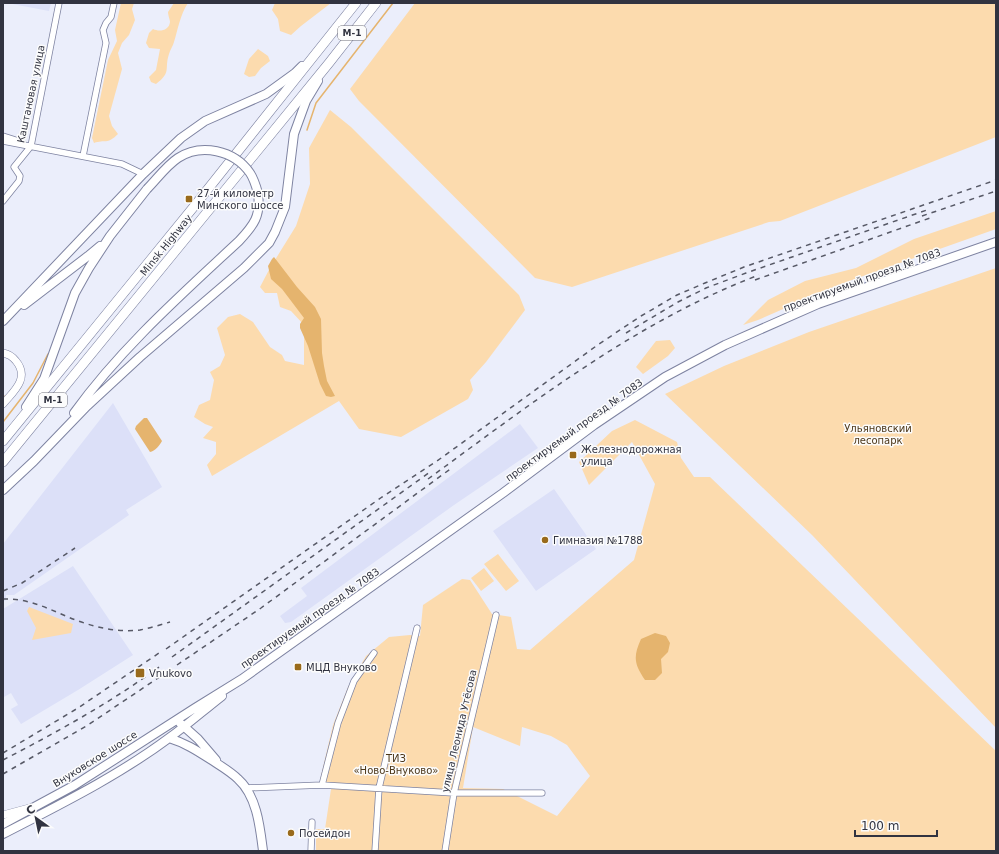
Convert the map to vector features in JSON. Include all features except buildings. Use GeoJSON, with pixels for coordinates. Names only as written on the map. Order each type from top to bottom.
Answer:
{"type":"FeatureCollection","features":[{"type":"Feature","properties":{"kind":"highway","name":"Minsk Highway"},"geometry":{"type":"LineString","coordinates":[[3,441],[356,3]]}},
{"type":"Feature","properties":{"kind":"highway","name":"Minsk Highway"},"geometry":{"type":"LineString","coordinates":[[3,462],[329,63],[376,3]]}},
{"type":"Feature","properties":{"kind":"main road"},"geometry":{"type":"LineString","coordinates":[[3,321],[143,174],[181,138],[205,121],[266,94],[295,72],[325,43]]}},
{"type":"Feature","properties":{"kind":"main road"},"geometry":{"type":"LineString","coordinates":[[3,490],[87,406],[140,357],[244,268],[269,243],[285,207],[294,134],[306,101],[329,63]]}},
{"type":"Feature","properties":{"kind":"main road"},"geometry":{"type":"LineString","coordinates":[[12,430],[44,380],[74,293],[110,236],[147,189],[171,164],[179,158],[198,150],[208,150],[227,154],[244,166],[252,178],[258,193],[259,211],[256,219],[239,241],[153,321],[82,402],[59,434]]}},
{"type":"Feature","properties":{"kind":"main road"},"geometry":{"type":"LineString","coordinates":[[3,321],[88,256],[110,236]]}},
{"type":"Feature","properties":{"kind":"main road","name":"проектируемый проезд № 7083"},"geometry":{"type":"LineString","coordinates":[[176,720],[242,679],[497,497],[594,425],[665,377],[725,346],[818,304],[996,242]]}},
{"type":"Feature","properties":{"kind":"main road"},"geometry":{"type":"LineString","coordinates":[[3,485],[26,468]]}},
{"type":"Feature","properties":{"kind":"main road","name":"проектируемый проезд № 7083"},"geometry":{"type":"LineString","coordinates":[[181,729],[242,679]]}},
{"type":"Feature","properties":{"kind":"main road"},"geometry":{"type":"LineString","coordinates":[[176,720],[181,729],[182,742]]}},
{"type":"Feature","properties":{"kind":"main road","name":"Внуковское шоссе"},"geometry":{"type":"LineString","coordinates":[[3,824],[81,781],[176,720]]}},
{"type":"Feature","properties":{"kind":"main road"},"geometry":{"type":"LineString","coordinates":[[181,729],[198,739],[222,767]]}},
{"type":"Feature","properties":{"kind":"main road","name":"Внуковское шоссе"},"geometry":{"type":"LineString","coordinates":[[3,834],[93,786],[181,729]]}},
{"type":"Feature","properties":{"kind":"main road"},"geometry":{"type":"LineString","coordinates":[[169,738],[182,742],[222,767],[238,779],[246,788],[257,815],[263,851]]}},
{"type":"Feature","properties":{"kind":"street","name":"Каштановая улица"},"geometry":{"type":"LineString","coordinates":[[3,201],[19,181],[20,176],[14,167],[31,146],[60,3]]}},
{"type":"Feature","properties":{"kind":"street"},"geometry":{"type":"LineString","coordinates":[[83,156],[106,43],[104,30],[106,23],[111,17],[114,3]]}},
{"type":"Feature","properties":{"kind":"street"},"geometry":{"type":"LineString","coordinates":[[3,136],[15,139],[31,146]]}},
{"type":"Feature","properties":{"kind":"street"},"geometry":{"type":"LineString","coordinates":[[3,141],[122,164],[143,174]]}},
{"type":"Feature","properties":{"kind":"street"},"geometry":{"type":"LineString","coordinates":[[3,353],[12,357],[17,362],[21,368],[22,375],[20,381],[3,404]]}},
{"type":"Feature","properties":{"kind":"street","name":"улица Леонида Утёсова"},"geometry":{"type":"LineString","coordinates":[[445,851],[454,793],[496,615]]}},
{"type":"Feature","properties":{"kind":"street"},"geometry":{"type":"LineString","coordinates":[[375,851],[379,788],[417,628]]}},
{"type":"Feature","properties":{"kind":"street"},"geometry":{"type":"LineString","coordinates":[[322,785],[338,723],[354,681],[374,653]]}},
{"type":"Feature","properties":{"kind":"street"},"geometry":{"type":"LineString","coordinates":[[246,788],[322,785],[454,793],[542,793]]}},
{"type":"Feature","properties":{"kind":"street"},"geometry":{"type":"LineString","coordinates":[[3,815],[39,805]]}},
{"type":"Feature","properties":{"kind":"street"},"geometry":{"type":"LineString","coordinates":[[311,851],[312,822]]}},
{"type":"Feature","properties":{"kind":"shaded area"},"geometry":{"type":"Polygon","coordinates":[[[7,3],[51,3],[49,11],[7,3]]]}},
{"type":"Feature","properties":{"kind":"shaded area"},"geometry":{"type":"Polygon","coordinates":[[[274,257],[297,287],[315,307],[321,319],[324,366],[327,381],[335,396],[326,396],[320,384],[308,346],[300,328],[300,324],[304,318],[282,289],[271,279],[268,266],[274,257]]]}},
{"type":"Feature","properties":{"kind":"shaded area"},"geometry":{"type":"Polygon","coordinates":[[[113,403],[162,487],[126,510],[129,515],[14,595],[6,595],[6,600],[3,602],[3,544],[113,403]]]}},
{"type":"Feature","properties":{"kind":"shaded area"},"geometry":{"type":"Polygon","coordinates":[[[144,418],[147,418],[162,441],[157,448],[150,452],[135,429],[144,418]]]}},
{"type":"Feature","properties":{"kind":"shaded area"},"geometry":{"type":"Polygon","coordinates":[[[520,424],[538,448],[454,505],[291,622],[285,623],[280,616],[307,596],[301,588],[520,424]]]}},
{"type":"Feature","properties":{"kind":"shaded area","name":"Гимназия №1788"},"geometry":{"type":"Polygon","coordinates":[[[554,489],[596,549],[536,591],[493,531],[554,489]]]}},
{"type":"Feature","properties":{"kind":"shaded area"},"geometry":{"type":"Polygon","coordinates":[[[73,566],[133,655],[21,724],[11,709],[18,705],[11,693],[4,697],[3,696],[3,609],[73,566]]]}},
{"type":"Feature","properties":{"kind":"shaded area"},"geometry":{"type":"Polygon","coordinates":[[[655,633],[666,636],[670,643],[668,652],[661,659],[662,673],[655,680],[645,680],[637,665],[637,651],[641,639],[655,633]]]}},
{"type":"Feature","properties":{"kind":"green space"},"geometry":{"type":"Polygon","coordinates":[[[121,3],[134,3],[132,9],[135,20],[129,35],[122,43],[118,53],[122,69],[109,116],[112,126],[118,134],[108,141],[94,143],[92,138],[108,60],[117,41],[115,30],[121,3]]]}},
{"type":"Feature","properties":{"kind":"green space"},"geometry":{"type":"Polygon","coordinates":[[[174,3],[188,3],[181,17],[174,44],[169,52],[166,73],[156,84],[151,82],[149,77],[156,70],[160,49],[149,48],[146,43],[149,33],[153,29],[163,30],[168,27],[170,22],[168,12],[174,3]]]}},
{"type":"Feature","properties":{"kind":"green space"},"geometry":{"type":"Polygon","coordinates":[[[275,3],[331,3],[291,35],[280,31],[278,19],[272,10],[275,3]]]}},
{"type":"Feature","properties":{"kind":"green space"},"geometry":{"type":"Polygon","coordinates":[[[415,3],[996,3],[996,137],[780,221],[769,222],[572,287],[535,278],[359,101],[350,89],[415,3]]]}},
{"type":"Feature","properties":{"kind":"green space"},"geometry":{"type":"Polygon","coordinates":[[[258,49],[268,56],[270,61],[261,68],[255,76],[249,77],[244,74],[249,59],[258,49]]]}},
{"type":"Feature","properties":{"kind":"green space"},"geometry":{"type":"Polygon","coordinates":[[[330,110],[351,127],[519,295],[525,310],[486,362],[470,380],[473,390],[468,399],[401,437],[359,429],[339,401],[212,476],[207,465],[216,454],[216,442],[203,438],[213,427],[194,417],[199,405],[210,400],[214,380],[210,372],[220,366],[225,355],[217,328],[228,317],[240,314],[253,322],[270,347],[282,355],[285,361],[304,365],[304,325],[291,311],[280,307],[277,293],[265,293],[260,287],[296,226],[310,184],[309,148],[330,110]]]}},
{"type":"Feature","properties":{"kind":"green space"},"geometry":{"type":"Polygon","coordinates":[[[996,211],[996,229],[838,285],[758,320],[743,325],[768,300],[805,281],[856,268],[914,239],[996,211]]]}},
{"type":"Feature","properties":{"kind":"green space","name":"Ульяновский лесопарк"},"geometry":{"type":"Polygon","coordinates":[[[996,268],[996,728],[812,535],[665,394],[724,366],[809,332],[996,268]]]}},
{"type":"Feature","properties":{"kind":"green space"},"geometry":{"type":"Polygon","coordinates":[[[670,340],[675,348],[668,356],[643,374],[636,367],[656,341],[670,340]]]}},
{"type":"Feature","properties":{"kind":"green space","name":"ТИЗ «Ново-Внуково»"},"geometry":{"type":"Polygon","coordinates":[[[635,420],[677,442],[681,458],[694,477],[710,477],[996,751],[996,851],[316,851],[316,829],[325,829],[331,789],[320,780],[333,725],[348,687],[366,656],[389,637],[410,635],[420,636],[423,605],[462,579],[470,580],[492,614],[511,617],[517,649],[530,650],[634,560],[655,484],[632,442],[589,485],[579,462],[612,431],[635,420]],[[473,727],[463,788],[503,789],[557,816],[590,776],[567,745],[551,736],[522,727],[520,746],[473,727]]]}},
{"type":"Feature","properties":{"kind":"green space"},"geometry":{"type":"Polygon","coordinates":[[[498,554],[519,581],[506,591],[484,564],[498,554]]]}},
{"type":"Feature","properties":{"kind":"green space"},"geometry":{"type":"Polygon","coordinates":[[[484,568],[494,581],[481,591],[471,578],[484,568]]]}},
{"type":"Feature","properties":{"kind":"green space"},"geometry":{"type":"Polygon","coordinates":[[[29,607],[73,624],[71,633],[32,640],[36,628],[27,611],[29,607]]]}},
{"type":"Feature","properties":{"kind":"waterway"},"geometry":{"type":"LineString","coordinates":[[307,130],[316,103],[393,3]]}},
{"type":"Feature","properties":{"kind":"waterway"},"geometry":{"type":"LineString","coordinates":[[3,422],[33,383],[48,354]]}},
{"type":"Feature","properties":{"kind":"railway"},"geometry":{"type":"LineString","coordinates":[[166,649],[382,497],[437,461],[599,344],[641,316],[677,295],[744,267],[996,180]]}},
{"type":"Feature","properties":{"kind":"railway"},"geometry":{"type":"LineString","coordinates":[[922,216],[996,191]]}},
{"type":"Feature","properties":{"kind":"railway"},"geometry":{"type":"LineString","coordinates":[[626,333],[678,302],[706,288],[927,210]]}},
{"type":"Feature","properties":{"kind":"railway"},"geometry":{"type":"LineString","coordinates":[[755,280],[930,218]]}},
{"type":"Feature","properties":{"kind":"railway"},"geometry":{"type":"LineString","coordinates":[[428,479],[546,393],[628,340],[670,316],[714,294],[759,275]]}},
{"type":"Feature","properties":{"kind":"railway"},"geometry":{"type":"LineString","coordinates":[[177,665],[261,608],[453,467]]}},
{"type":"Feature","properties":{"kind":"railway"},"geometry":{"type":"LineString","coordinates":[[172,657],[430,472]]}},
{"type":"Feature","properties":{"kind":"railway"},"geometry":{"type":"LineString","coordinates":[[3,591],[22,583],[75,548]]}},
{"type":"Feature","properties":{"kind":"railway"},"geometry":{"type":"LineString","coordinates":[[3,599],[29,602],[85,623],[112,630],[140,630],[170,622]]}},
{"type":"Feature","properties":{"kind":"railway"},"geometry":{"type":"LineString","coordinates":[[3,753],[78,708],[162,651]]}},
{"type":"Feature","properties":{"kind":"railway"},"geometry":{"type":"LineString","coordinates":[[3,760],[43,739],[122,693],[159,667]]}},
{"type":"Feature","properties":{"kind":"railway"},"geometry":{"type":"LineString","coordinates":[[3,774],[88,725],[164,674]]}},
{"type":"Feature","properties":{"kind":"place","name":"27-й километр Минского шоссе"},"geometry":{"type":"Point","coordinates":[189,199]}},
{"type":"Feature","properties":{"kind":"place","name":"Железнодорожная улица"},"geometry":{"type":"Point","coordinates":[573,455]}},
{"type":"Feature","properties":{"kind":"place","name":"Гимназия №1788"},"geometry":{"type":"Point","coordinates":[545,540]}},
{"type":"Feature","properties":{"kind":"place","name":"МЦД Внуково"},"geometry":{"type":"Point","coordinates":[298,667]}},
{"type":"Feature","properties":{"kind":"place","name":"Vnukovo"},"geometry":{"type":"Point","coordinates":[140,673]}},
{"type":"Feature","properties":{"kind":"place","name":"Посейдон"},"geometry":{"type":"Point","coordinates":[291,833]}}]}
